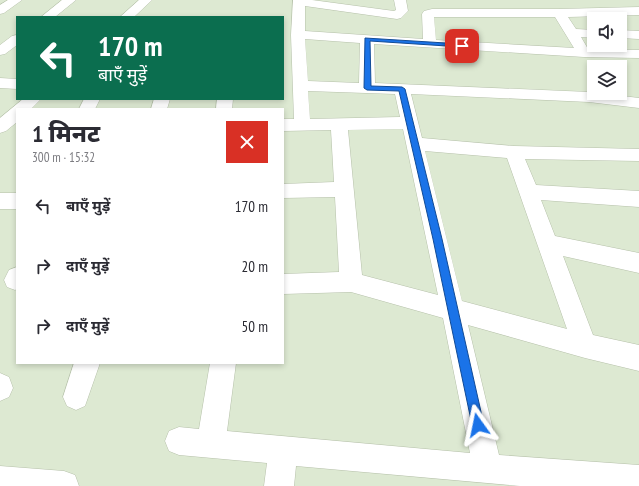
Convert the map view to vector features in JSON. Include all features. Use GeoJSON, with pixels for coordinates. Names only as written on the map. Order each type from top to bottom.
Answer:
{"type":"FeatureCollection","features":[{"type":"Feature","properties":{"kind":"street"},"geometry":{"type":"LineString","coordinates":[[0,10],[16,0]]}},
{"type":"Feature","properties":{"kind":"street"},"geometry":{"type":"LineString","coordinates":[[48,16],[70,0]]}},
{"type":"Feature","properties":{"kind":"street"},"geometry":{"type":"LineString","coordinates":[[127,16],[146,0]]}},
{"type":"Feature","properties":{"kind":"street"},"geometry":{"type":"LineString","coordinates":[[302,124],[298,31],[299,1],[392,15],[397,15],[401,6],[432,13],[558,13],[639,11]]}},
{"type":"Feature","properties":{"kind":"street"},"geometry":{"type":"LineString","coordinates":[[430,44],[428,14],[432,13]]}},
{"type":"Feature","properties":{"kind":"street"},"geometry":{"type":"LineString","coordinates":[[558,13],[584,53]]}},
{"type":"Feature","properties":{"kind":"street"},"geometry":{"type":"LineString","coordinates":[[284,26],[298,31],[367,40],[584,53],[639,54]]}},
{"type":"Feature","properties":{"kind":"street"},"geometry":{"type":"LineString","coordinates":[[572,33],[587,34]]}},
{"type":"Feature","properties":{"kind":"street"},"geometry":{"type":"LineString","coordinates":[[627,34],[639,35]]}},
{"type":"Feature","properties":{"kind":"street"},"geometry":{"type":"LineString","coordinates":[[0,51],[16,40]]}},
{"type":"Feature","properties":{"kind":"street"},"geometry":{"type":"LineString","coordinates":[[367,40],[367,88]]}},
{"type":"Feature","properties":{"kind":"street"},"geometry":{"type":"LineString","coordinates":[[0,83],[16,84]]}},
{"type":"Feature","properties":{"kind":"street"},"geometry":{"type":"LineString","coordinates":[[301,86],[589,97],[639,103]]}},
{"type":"Feature","properties":{"kind":"street"},"geometry":{"type":"LineString","coordinates":[[402,89],[453,309],[488,470]]}},
{"type":"Feature","properties":{"kind":"street"},"geometry":{"type":"LineString","coordinates":[[22,108],[32,100]]}},
{"type":"Feature","properties":{"kind":"street"},"geometry":{"type":"LineString","coordinates":[[0,127],[16,114]]}},
{"type":"Feature","properties":{"kind":"street"},"geometry":{"type":"LineString","coordinates":[[284,125],[410,123]]}},
{"type":"Feature","properties":{"kind":"street"},"geometry":{"type":"LineString","coordinates":[[339,124],[351,282]]}},
{"type":"Feature","properties":{"kind":"street"},"geometry":{"type":"LineString","coordinates":[[415,144],[514,152],[639,155]]}},
{"type":"Feature","properties":{"kind":"street"},"geometry":{"type":"LineString","coordinates":[[514,152],[585,346]]}},
{"type":"Feature","properties":{"kind":"street"},"geometry":{"type":"LineString","coordinates":[[284,191],[344,189]]}},
{"type":"Feature","properties":{"kind":"street"},"geometry":{"type":"LineString","coordinates":[[528,192],[639,199]]}},
{"type":"Feature","properties":{"kind":"street"},"geometry":{"type":"LineString","coordinates":[[0,201],[16,201]]}},
{"type":"Feature","properties":{"kind":"street"},"geometry":{"type":"LineString","coordinates":[[548,244],[639,263]]}},
{"type":"Feature","properties":{"kind":"street"},"geometry":{"type":"LineString","coordinates":[[284,284],[351,282],[585,346],[639,358]]}},
{"type":"Feature","properties":{"kind":"street"},"geometry":{"type":"LineString","coordinates":[[76,397],[87,364]]}},
{"type":"Feature","properties":{"kind":"street"},"geometry":{"type":"LineString","coordinates":[[211,444],[223,364]]}},
{"type":"Feature","properties":{"kind":"street"},"geometry":{"type":"LineString","coordinates":[[179,442],[488,470],[639,480]]}},
{"type":"Feature","properties":{"kind":"street"},"geometry":{"type":"LineString","coordinates":[[279,486],[283,451]]}},
{"type":"Feature","properties":{"kind":"street"},"geometry":{"type":"LineString","coordinates":[[0,481],[64,486]]}},
{"type":"Feature","properties":{"kind":"route"},"geometry":{"type":"LineString","coordinates":[[462,46],[367,40],[367,88],[402,89],[438,239],[478,425]]}}]}
